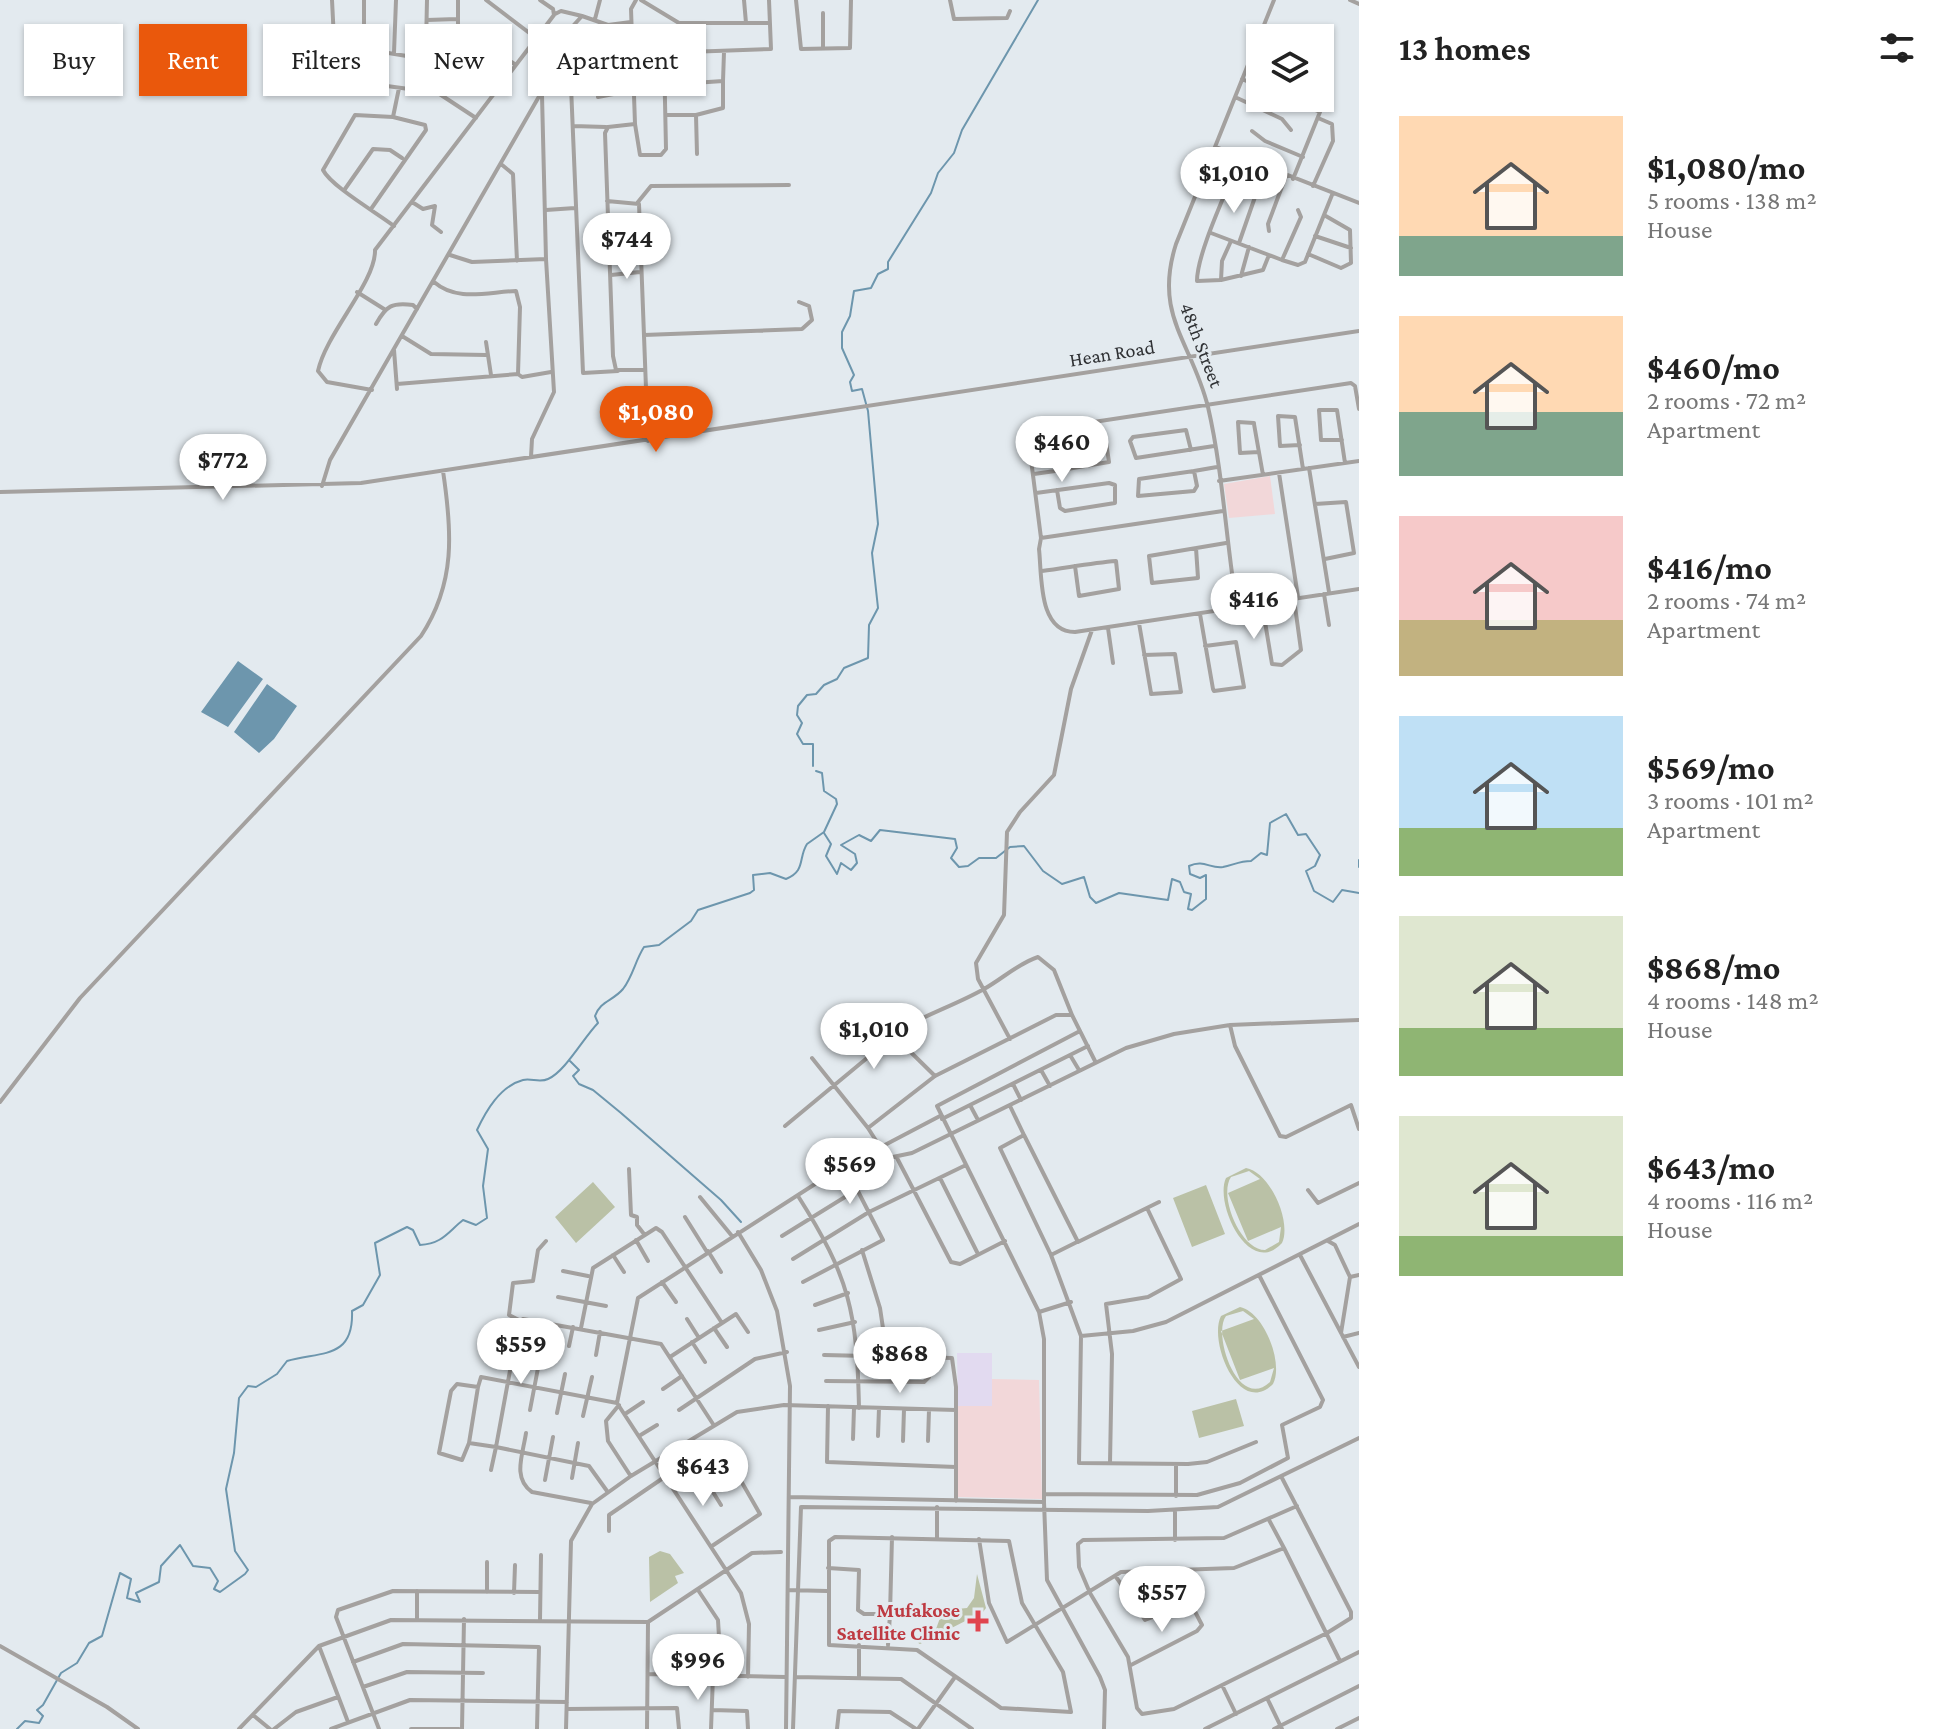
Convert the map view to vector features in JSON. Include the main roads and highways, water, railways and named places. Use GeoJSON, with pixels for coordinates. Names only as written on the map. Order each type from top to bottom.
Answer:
{"type":"FeatureCollection","features":[{"type":"Feature","properties":{"kind":"water"},"geometry":{"type":"Polygon","coordinates":[[[238,661],[263,679],[228,727],[201,712],[238,661]]]}},
{"type":"Feature","properties":{"kind":"water"},"geometry":{"type":"Polygon","coordinates":[[[267,684],[297,706],[274,739],[259,753],[234,732],[267,684]]]}},
{"type":"Feature","properties":{"kind":"waterway"},"geometry":{"type":"LineString","coordinates":[[813,766],[813,744],[803,744],[797,734],[802,723],[797,715],[798,706],[807,695],[816,694],[824,685],[837,679],[844,668],[868,658],[869,625],[878,608],[872,553],[878,524],[868,411],[862,389],[852,391],[850,382],[854,375],[842,348],[842,332],[850,316],[854,291],[871,288],[878,274],[888,269],[888,262],[931,193],[938,173],[954,153],[962,130],[1038,0]]}},
{"type":"Feature","properties":{"kind":"waterway"},"geometry":{"type":"LineString","coordinates":[[17,1729],[25,1721],[39,1723],[43,1716],[37,1710],[61,1673],[77,1663],[89,1643],[102,1636],[120,1573],[131,1579],[127,1598],[140,1602],[136,1593],[159,1582],[161,1566],[180,1545],[193,1566],[210,1568],[218,1581],[214,1589],[220,1592],[245,1574],[248,1570],[235,1551],[226,1489],[234,1453],[239,1398],[248,1386],[256,1387],[277,1374],[287,1361],[322,1354],[340,1346],[351,1327],[352,1311],[363,1305],[380,1275],[375,1243],[407,1227],[413,1230],[420,1245],[428,1244],[444,1237],[463,1220],[476,1225],[487,1218],[483,1186],[488,1149],[477,1130],[495,1100],[515,1083],[545,1080],[561,1069],[598,1023],[595,1016],[600,1007],[626,984],[644,947],[659,945],[691,921],[698,910],[750,893],[754,890],[753,875],[770,873],[786,879],[796,872],[807,844],[824,832],[837,804],[836,799],[824,791],[822,773],[816,771]]}},
{"type":"Feature","properties":{"kind":"waterway"},"geometry":{"type":"LineString","coordinates":[[824,833],[831,844],[826,856],[837,874],[841,863],[851,870],[857,863],[855,854],[841,845],[859,835],[871,841],[880,830],[955,839],[957,848],[951,858],[959,867],[968,866],[979,858],[996,858],[1010,847],[1024,846],[1043,871],[1062,884],[1084,877],[1090,897],[1096,903],[1119,893],[1168,900],[1172,879],[1180,882],[1184,892],[1191,894],[1188,909],[1192,910],[1206,899],[1206,875],[1200,878],[1190,874],[1189,866],[1199,863],[1223,867],[1251,861],[1261,853],[1267,855],[1270,823],[1286,814],[1298,835],[1306,834],[1320,855],[1315,866],[1306,871],[1314,891],[1333,902],[1342,890],[1359,893]]}},
{"type":"Feature","properties":{"kind":"waterway"},"geometry":{"type":"LineString","coordinates":[[1359,860],[1359,867]]}},
{"type":"Feature","properties":{"kind":"waterway"},"geometry":{"type":"LineString","coordinates":[[570,1061],[579,1070],[573,1076],[579,1084],[593,1090],[621,1113],[721,1200],[741,1222]]}},
{"type":"Feature","properties":{"kind":"place","name":"Mufakose Satellite Clinic"},"geometry":{"type":"Point","coordinates":[978,1621]}}]}
